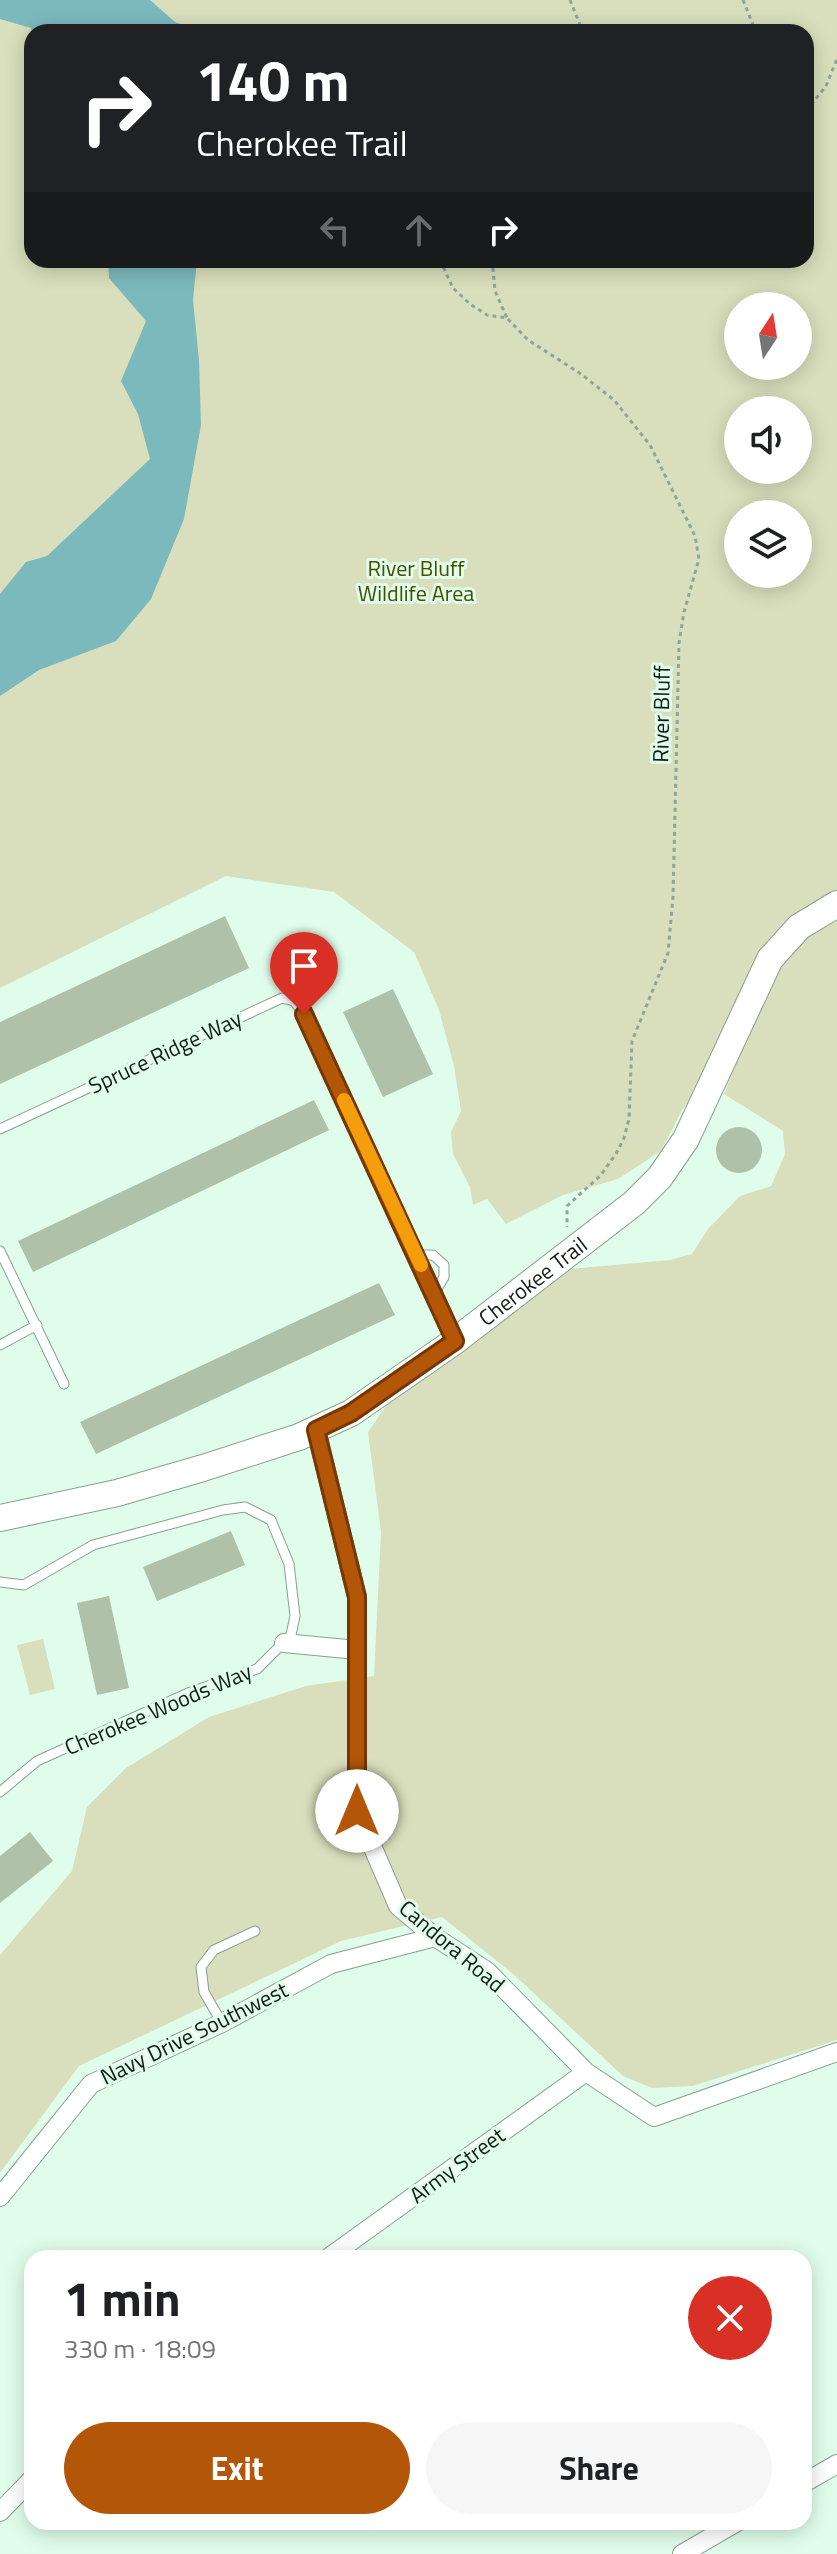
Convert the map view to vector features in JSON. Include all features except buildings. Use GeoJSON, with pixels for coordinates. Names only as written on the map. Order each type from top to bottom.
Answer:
{"type":"FeatureCollection","features":[{"type":"Feature","properties":{"kind":"street","name":"Cherokee Trail"},"geometry":{"type":"LineString","coordinates":[[0,1518],[133,1489],[316,1430],[351,1413],[455,1341],[634,1203],[671,1162],[686,1139],[770,959],[799,927],[837,904]]}},
{"type":"Feature","properties":{"kind":"street","name":"Candora Road"},"geometry":{"type":"LineString","coordinates":[[316,1430],[357,1597],[357,1811],[398,1906],[435,1937],[487,1971],[586,2072],[654,2117],[837,2052]]}},
{"type":"Feature","properties":{"kind":"street"},"geometry":{"type":"LineString","coordinates":[[284,1643],[357,1650]]}},
{"type":"Feature","properties":{"kind":"street","name":"Navy Drive Southwest"},"geometry":{"type":"LineString","coordinates":[[0,2197],[8,2191],[91,2084],[222,2023],[331,1964],[435,1937]]}},
{"type":"Feature","properties":{"kind":"street","name":"Army Street"},"geometry":{"type":"LineString","coordinates":[[339,2250],[586,2072]]}},
{"type":"Feature","properties":{"kind":"street"},"geometry":{"type":"LineString","coordinates":[[812,2478],[837,2464]]}},
{"type":"Feature","properties":{"kind":"street"},"geometry":{"type":"LineString","coordinates":[[0,2512],[24,2487]]}},
{"type":"Feature","properties":{"kind":"street"},"geometry":{"type":"LineString","coordinates":[[682,2554],[723,2530]]}},
{"type":"Feature","properties":{"kind":"lane","name":"Spruce Ridge Way"},"geometry":{"type":"LineString","coordinates":[[0,1129],[282,998],[294,1001],[304,1014],[455,1341]]}},
{"type":"Feature","properties":{"kind":"lane"},"geometry":{"type":"LineString","coordinates":[[0,1251],[64,1384]]}},
{"type":"Feature","properties":{"kind":"lane"},"geometry":{"type":"LineString","coordinates":[[416,1255],[433,1255],[444,1265],[444,1277],[434,1294]]}},
{"type":"Feature","properties":{"kind":"lane"},"geometry":{"type":"LineString","coordinates":[[0,1345],[37,1325]]}},
{"type":"Feature","properties":{"kind":"lane"},"geometry":{"type":"LineString","coordinates":[[0,1582],[24,1585],[93,1545],[223,1510],[245,1507],[271,1520],[289,1564],[295,1616],[291,1635],[284,1643]]}},
{"type":"Feature","properties":{"kind":"lane","name":"Cherokee Woods Way"},"geometry":{"type":"LineString","coordinates":[[0,1792],[37,1761],[188,1693],[257,1669],[284,1643]]}},
{"type":"Feature","properties":{"kind":"lane"},"geometry":{"type":"LineString","coordinates":[[222,2023],[204,1992],[201,1967],[214,1950],[255,1931]]}},
{"type":"Feature","properties":{"kind":"path"},"geometry":{"type":"LineString","coordinates":[[570,0],[580,24]]}},
{"type":"Feature","properties":{"kind":"path"},"geometry":{"type":"LineString","coordinates":[[743,0],[753,24]]}},
{"type":"Feature","properties":{"kind":"path"},"geometry":{"type":"LineString","coordinates":[[814,101],[826,86],[837,59]]}},
{"type":"Feature","properties":{"kind":"path","name":"River Bluff"},"geometry":{"type":"LineString","coordinates":[[444,268],[453,288],[470,304],[487,315],[507,318],[528,340],[581,374],[614,400],[633,422],[665,471],[695,536],[699,559],[679,643],[673,897],[668,953],[632,1041],[629,1119],[624,1138],[600,1176],[567,1206],[568,1255]]}},
{"type":"Feature","properties":{"kind":"path"},"geometry":{"type":"LineString","coordinates":[[493,268],[495,291],[507,318]]}},
{"type":"Feature","properties":{"kind":"green space","name":"River Bluff Wildlife Area"},"geometry":{"type":"Polygon","coordinates":[[[0,0],[837,0],[837,2040],[693,2086],[652,2088],[623,2076],[513,1974],[442,1917],[341,1941],[79,2066],[0,2173],[0,1955],[72,1871],[87,1807],[126,1768],[209,1717],[306,1686],[374,1676],[381,1532],[368,1432],[392,1397],[569,1269],[670,1260],[692,1254],[708,1229],[740,1196],[771,1186],[785,1154],[783,1131],[724,1094],[739,1055],[727,1052],[682,1110],[661,1151],[618,1179],[563,1195],[506,1224],[487,1199],[473,1205],[470,1187],[453,1154],[451,1132],[461,1111],[454,1066],[439,1010],[414,952],[334,892],[226,876],[0,988],[0,0]]]}},
{"type":"Feature","properties":{"kind":"green space"},"geometry":{"type":"Polygon","coordinates":[[[43,1639],[55,1689],[30,1695],[17,1645],[43,1639]]]}},
{"type":"Feature","properties":{"kind":"water"},"geometry":{"type":"Polygon","coordinates":[[[0,0],[150,0],[180,24],[24,26],[0,19],[0,0]]]}},
{"type":"Feature","properties":{"kind":"water"},"geometry":{"type":"Polygon","coordinates":[[[108,268],[196,268],[193,300],[201,425],[184,519],[151,599],[116,641],[39,670],[0,696],[0,594],[26,562],[47,556],[150,459],[138,414],[121,381],[146,321],[109,278],[108,268]]]}},
{"type":"Feature","properties":{"kind":"slow traffic"},"geometry":{"type":"LineString","coordinates":[[344,1100],[421,1265]]}},
{"type":"Feature","properties":{"kind":"route"},"geometry":{"type":"LineString","coordinates":[[304,1014],[455,1341],[351,1413],[316,1430],[357,1597],[357,1811]]}}]}
